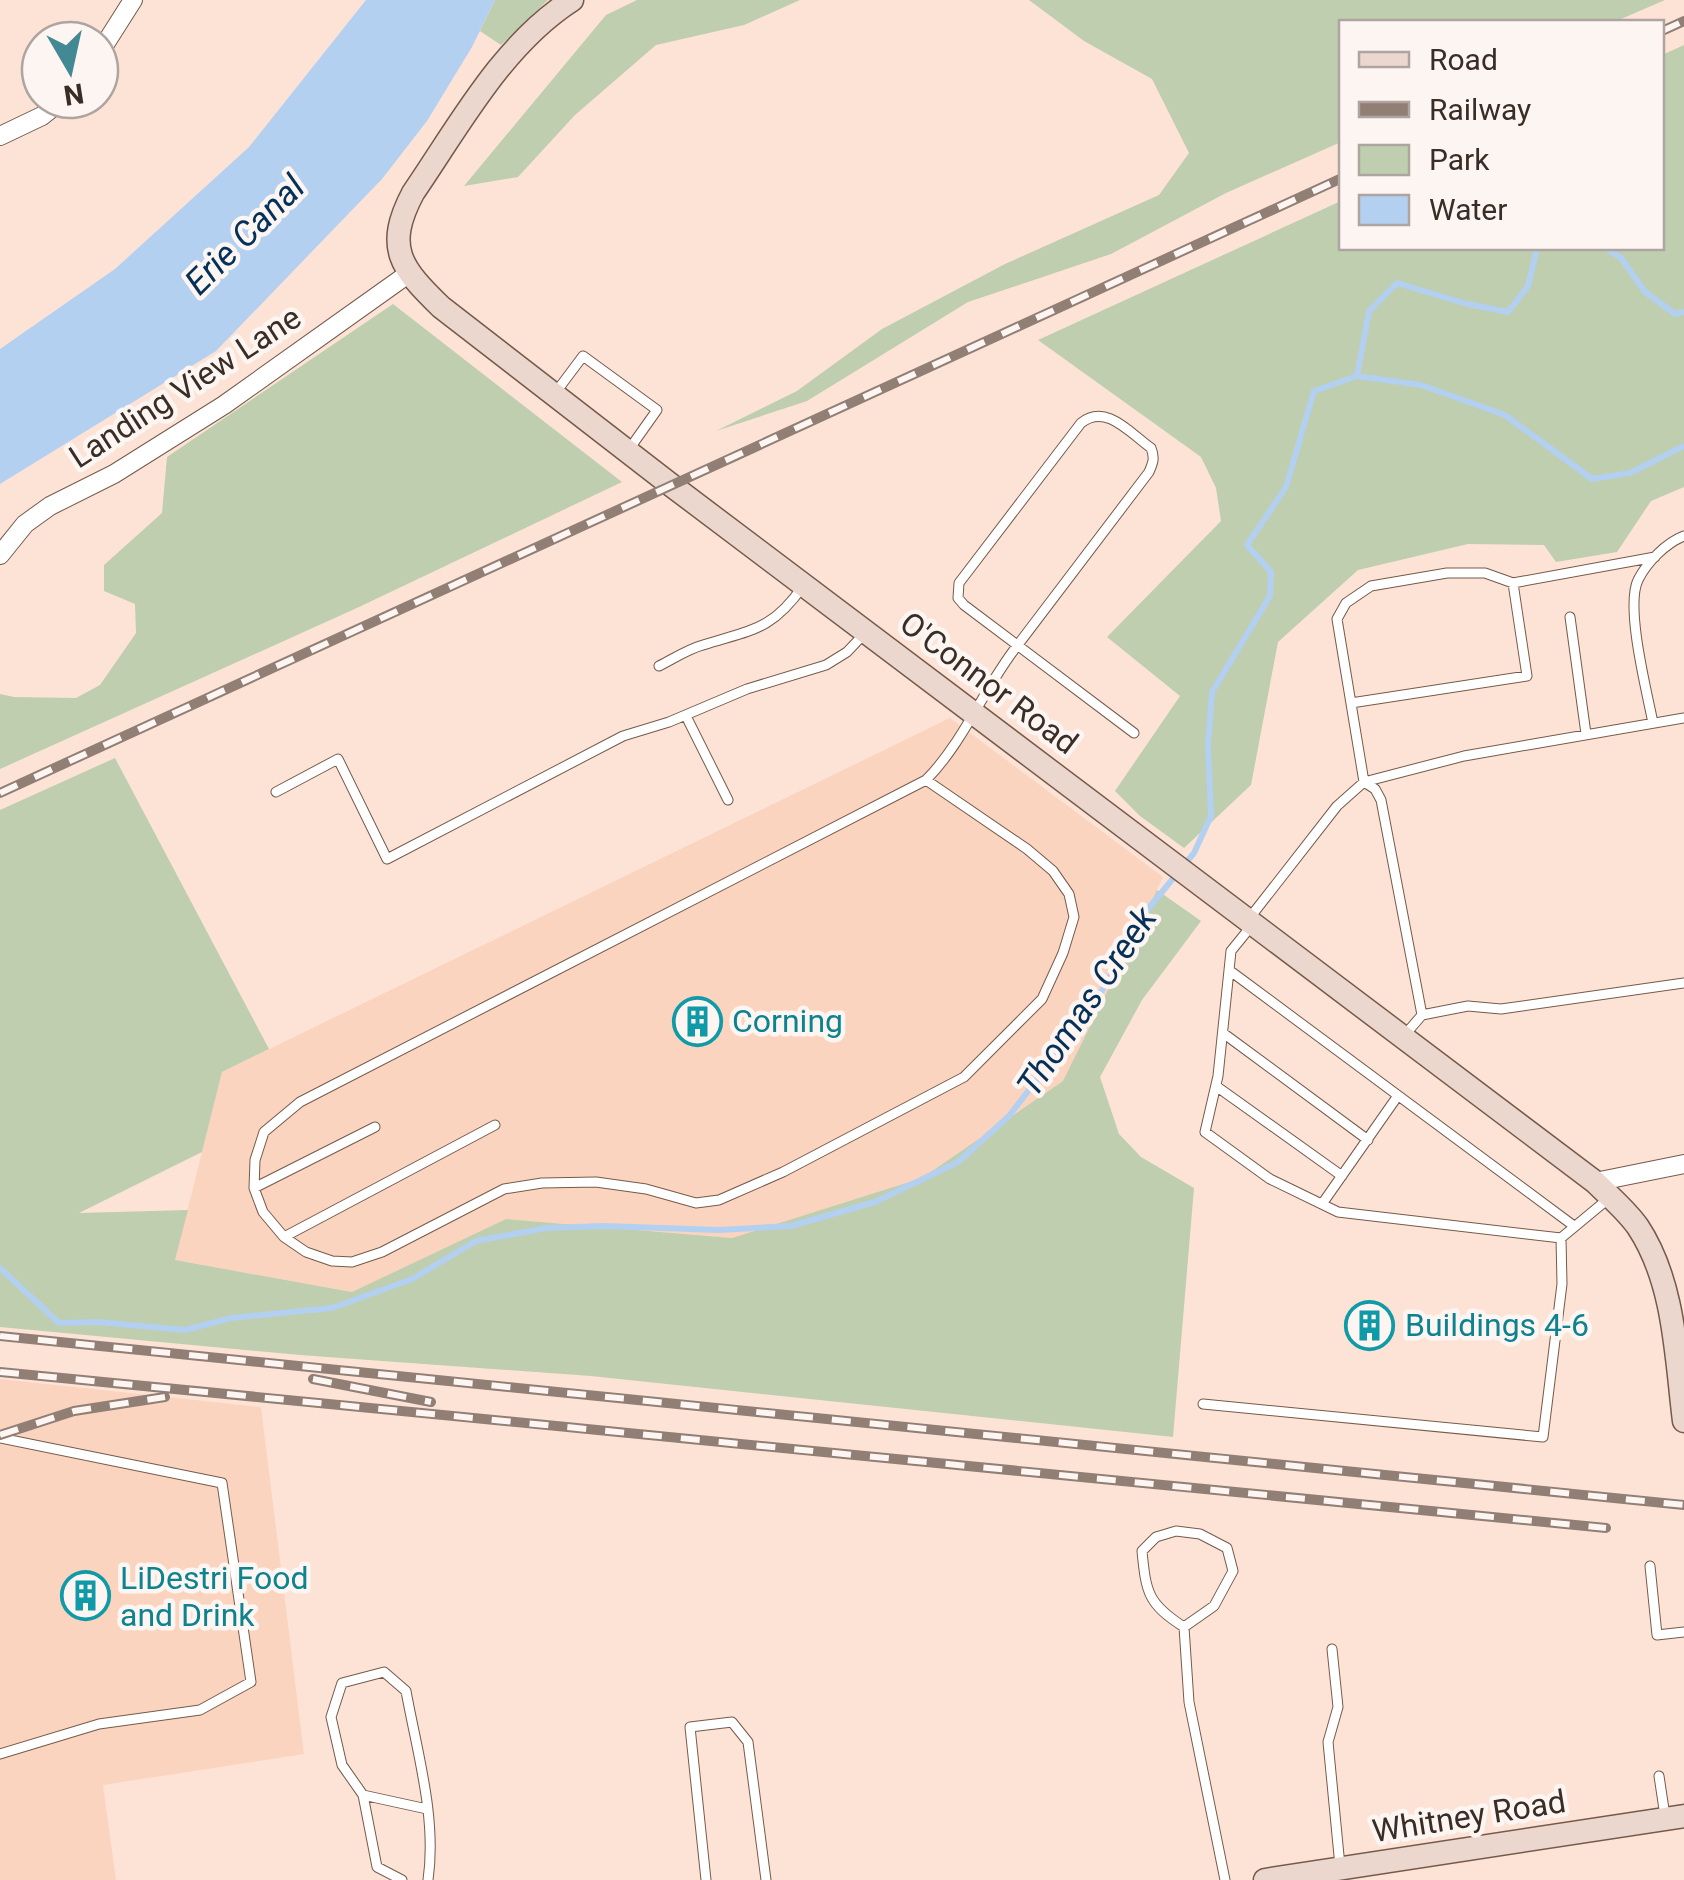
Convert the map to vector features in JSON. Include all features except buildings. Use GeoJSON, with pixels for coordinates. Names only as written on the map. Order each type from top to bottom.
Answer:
{"type":"FeatureCollection","features":[{"type":"Feature","properties":{"kind":"street"},"geometry":{"type":"LineString","coordinates":[[408,274],[398,234],[413,193],[512,53],[538,25],[572,0]]}},
{"type":"Feature","properties":{"kind":"street"},"geometry":{"type":"LineString","coordinates":[[0,136],[34,120]]}},
{"type":"Feature","properties":{"kind":"street","name":"O'Connor Road"},"geometry":{"type":"LineString","coordinates":[[408,274],[441,307],[554,395],[1603,1190],[1640,1230],[1661,1277],[1670,1312],[1684,1421]]}},
{"type":"Feature","properties":{"kind":"street","name":"Landing View Lane"},"geometry":{"type":"LineString","coordinates":[[0,555],[25,524],[50,506],[114,474],[224,404],[408,274]]}},
{"type":"Feature","properties":{"kind":"street"},"geometry":{"type":"LineString","coordinates":[[1603,1190],[1684,1164]]}},
{"type":"Feature","properties":{"kind":"street","name":"Whitney Road"},"geometry":{"type":"LineString","coordinates":[[1264,1880],[1335,1873],[1674,1818]]}},
{"type":"Feature","properties":{"kind":"lane"},"geometry":{"type":"LineString","coordinates":[[554,395],[583,356],[658,410],[628,450]]}},
{"type":"Feature","properties":{"kind":"lane"},"geometry":{"type":"LineString","coordinates":[[926,780],[1053,871],[1070,894],[1074,917],[1042,999],[964,1077],[784,1172],[719,1200],[696,1203],[646,1189],[596,1182],[504,1189],[382,1252],[352,1262],[332,1261],[306,1252],[284,1238],[263,1212],[254,1188],[255,1160],[264,1132],[300,1102],[926,780],[940,766],[984,690],[1017,646],[1153,464],[1151,448],[1108,416],[1090,416],[1081,422],[959,583],[958,598],[1017,646],[1134,732]]}},
{"type":"Feature","properties":{"kind":"lane"},"geometry":{"type":"LineString","coordinates":[[1653,723],[1635,616],[1636,582],[1655,557],[1684,536]]}},
{"type":"Feature","properties":{"kind":"lane"},"geometry":{"type":"LineString","coordinates":[[1422,1014],[1381,800],[1364,782],[1337,619],[1346,603],[1371,586],[1447,573],[1486,573],[1513,583],[1655,557]]}},
{"type":"Feature","properties":{"kind":"lane"},"geometry":{"type":"LineString","coordinates":[[1351,703],[1528,676],[1513,583]]}},
{"type":"Feature","properties":{"kind":"lane"},"geometry":{"type":"LineString","coordinates":[[660,666],[701,645],[741,636],[763,625],[788,609],[805,584]]}},
{"type":"Feature","properties":{"kind":"lane"},"geometry":{"type":"LineString","coordinates":[[1570,617],[1586,734]]}},
{"type":"Feature","properties":{"kind":"lane"},"geometry":{"type":"LineString","coordinates":[[276,792],[338,759],[387,859],[623,736],[686,716],[747,689],[826,665],[847,652],[866,631]]}},
{"type":"Feature","properties":{"kind":"lane"},"geometry":{"type":"LineString","coordinates":[[686,716],[728,800]]}},
{"type":"Feature","properties":{"kind":"lane"},"geometry":{"type":"LineString","coordinates":[[1603,1190],[1560,1238],[1338,1212],[1270,1178],[1205,1132],[1216,1086],[1231,951],[1336,806],[1364,782],[1464,756],[1684,718]]}},
{"type":"Feature","properties":{"kind":"lane"},"geometry":{"type":"LineString","coordinates":[[1229,970],[1574,1226]]}},
{"type":"Feature","properties":{"kind":"lane"},"geometry":{"type":"LineString","coordinates":[[1404,1037],[1422,1014],[1468,1006],[1501,1010],[1684,983]]}},
{"type":"Feature","properties":{"kind":"lane"},"geometry":{"type":"LineString","coordinates":[[1223,1033],[1368,1140]]}},
{"type":"Feature","properties":{"kind":"lane"},"geometry":{"type":"LineString","coordinates":[[1216,1086],[1342,1176]]}},
{"type":"Feature","properties":{"kind":"lane"},"geometry":{"type":"LineString","coordinates":[[1322,1204],[1398,1097]]}},
{"type":"Feature","properties":{"kind":"lane"},"geometry":{"type":"LineString","coordinates":[[254,1188],[375,1126]]}},
{"type":"Feature","properties":{"kind":"lane"},"geometry":{"type":"LineString","coordinates":[[284,1238],[496,1126]]}},
{"type":"Feature","properties":{"kind":"lane"},"geometry":{"type":"LineString","coordinates":[[1203,1404],[1543,1438],[1562,1284],[1560,1238]]}},
{"type":"Feature","properties":{"kind":"lane"},"geometry":{"type":"LineString","coordinates":[[0,1438],[222,1483],[251,1682],[200,1710],[99,1724],[0,1754]]}},
{"type":"Feature","properties":{"kind":"lane"},"geometry":{"type":"LineString","coordinates":[[1176,1531],[1200,1534],[1226,1548],[1233,1572],[1214,1606],[1184,1628],[1157,1610],[1145,1578],[1142,1551],[1156,1537],[1176,1531]]}},
{"type":"Feature","properties":{"kind":"lane"},"geometry":{"type":"LineString","coordinates":[[1650,1566],[1657,1635],[1684,1632]]}},
{"type":"Feature","properties":{"kind":"lane"},"geometry":{"type":"LineString","coordinates":[[1184,1628],[1189,1702],[1225,1880]]}},
{"type":"Feature","properties":{"kind":"lane"},"geometry":{"type":"LineString","coordinates":[[1332,1649],[1338,1707],[1328,1742],[1335,1873]]}},
{"type":"Feature","properties":{"kind":"lane"},"geometry":{"type":"LineString","coordinates":[[402,1880],[377,1867],[364,1795],[342,1765],[330,1717],[342,1683],[384,1672],[406,1691],[428,1809],[428,1880]]}},
{"type":"Feature","properties":{"kind":"lane"},"geometry":{"type":"LineString","coordinates":[[706,1880],[690,1727],[732,1722],[748,1742],[766,1880]]}},
{"type":"Feature","properties":{"kind":"lane"},"geometry":{"type":"LineString","coordinates":[[1659,1776],[1674,1818]]}},
{"type":"Feature","properties":{"kind":"lane"},"geometry":{"type":"LineString","coordinates":[[364,1795],[428,1809]]}},
{"type":"Feature","properties":{"kind":"shaded area"},"geometry":{"type":"Polygon","coordinates":[[[950,718],[1163,877],[1063,1081],[922,1178],[732,1238],[506,1219],[353,1292],[175,1260],[222,1072],[950,718]]]}},
{"type":"Feature","properties":{"kind":"shaded area"},"geometry":{"type":"Polygon","coordinates":[[[0,1379],[261,1407],[304,1754],[103,1785],[116,1880],[0,1880],[0,1379]]]}},
{"type":"Feature","properties":{"kind":"green space"},"geometry":{"type":"Polygon","coordinates":[[[495,0],[548,0],[501,45],[480,31],[495,0]]]}},
{"type":"Feature","properties":{"kind":"green space"},"geometry":{"type":"Polygon","coordinates":[[[637,0],[800,0],[744,25],[656,45],[575,115],[518,177],[464,186],[606,15],[637,0]]]}},
{"type":"Feature","properties":{"kind":"green space"},"geometry":{"type":"Polygon","coordinates":[[[1029,0],[1665,0],[1619,20],[1339,20],[1339,143],[1226,193],[1111,254],[968,302],[807,401],[716,431],[797,391],[882,329],[1005,264],[1159,195],[1189,153],[1152,79],[1084,41],[1029,0]]]}},
{"type":"Feature","properties":{"kind":"green space"},"geometry":{"type":"Polygon","coordinates":[[[1684,45],[1684,487],[1651,501],[1617,552],[1556,562],[1544,545],[1468,544],[1358,570],[1278,642],[1251,785],[1184,848],[1140,816],[1115,791],[1180,696],[1107,637],[1221,521],[1216,488],[1201,457],[1038,340],[1339,202],[1339,250],[1664,250],[1664,54],[1684,45]]]}},
{"type":"Feature","properties":{"kind":"green space"},"geometry":{"type":"Polygon","coordinates":[[[393,304],[622,482],[359,607],[0,769],[0,694],[76,698],[100,685],[136,633],[135,604],[104,591],[104,565],[162,513],[167,457],[393,304]]]}},
{"type":"Feature","properties":{"kind":"green space"},"geometry":{"type":"Polygon","coordinates":[[[115,758],[269,1049],[222,1072],[202,1152],[79,1213],[188,1210],[175,1260],[352,1292],[506,1219],[732,1238],[922,1178],[1063,1081],[1157,890],[1201,921],[1142,1000],[1100,1077],[1119,1134],[1141,1157],[1194,1188],[1173,1437],[591,1376],[300,1355],[0,1327],[0,810],[115,758]]]}},
{"type":"Feature","properties":{"kind":"water","name":"Erie Canal"},"geometry":{"type":"Polygon","coordinates":[[[366,0],[495,0],[427,121],[382,179],[216,351],[0,484],[0,349],[115,269],[249,147],[366,0]]]}},
{"type":"Feature","properties":{"kind":"waterway"},"geometry":{"type":"LineString","coordinates":[[1357,376],[1369,311],[1397,283],[1508,312],[1528,286],[1537,250]]}},
{"type":"Feature","properties":{"kind":"waterway"},"geometry":{"type":"LineString","coordinates":[[1609,250],[1621,258],[1645,292],[1675,314],[1684,312]]}},
{"type":"Feature","properties":{"kind":"waterway","name":"Thomas Creek"},"geometry":{"type":"LineString","coordinates":[[0,1268],[59,1323],[98,1322],[185,1330],[231,1318],[332,1308],[412,1279],[476,1241],[547,1228],[719,1230],[791,1226],[875,1202],[958,1162],[1009,1116],[1094,1005],[1143,915],[1194,853],[1211,816],[1208,745],[1212,692],[1270,596],[1271,572],[1247,545],[1286,487],[1314,391],[1357,376],[1421,385],[1505,415],[1592,479],[1630,473],[1684,446]]}},
{"type":"Feature","properties":{"kind":"railway"},"geometry":{"type":"LineString","coordinates":[[1664,30],[1684,21]]}},
{"type":"Feature","properties":{"kind":"railway"},"geometry":{"type":"LineString","coordinates":[[0,793],[1339,179]]}},
{"type":"Feature","properties":{"kind":"railway"},"geometry":{"type":"LineString","coordinates":[[0,1336],[1684,1505]]}},
{"type":"Feature","properties":{"kind":"railway"},"geometry":{"type":"LineString","coordinates":[[0,1372],[1606,1528]]}},
{"type":"Feature","properties":{"kind":"railway"},"geometry":{"type":"LineString","coordinates":[[313,1379],[431,1402]]}},
{"type":"Feature","properties":{"kind":"railway"},"geometry":{"type":"LineString","coordinates":[[0,1435],[74,1411],[165,1397]]}},
{"type":"Feature","properties":{"kind":"place","name":"Corning"},"geometry":{"type":"Point","coordinates":[697,1021]}},
{"type":"Feature","properties":{"kind":"place","name":"Buildings 4-6"},"geometry":{"type":"Point","coordinates":[1370,1325]}},
{"type":"Feature","properties":{"kind":"place","name":"LiDestri Food and Drink"},"geometry":{"type":"Point","coordinates":[85,1596]}}]}
